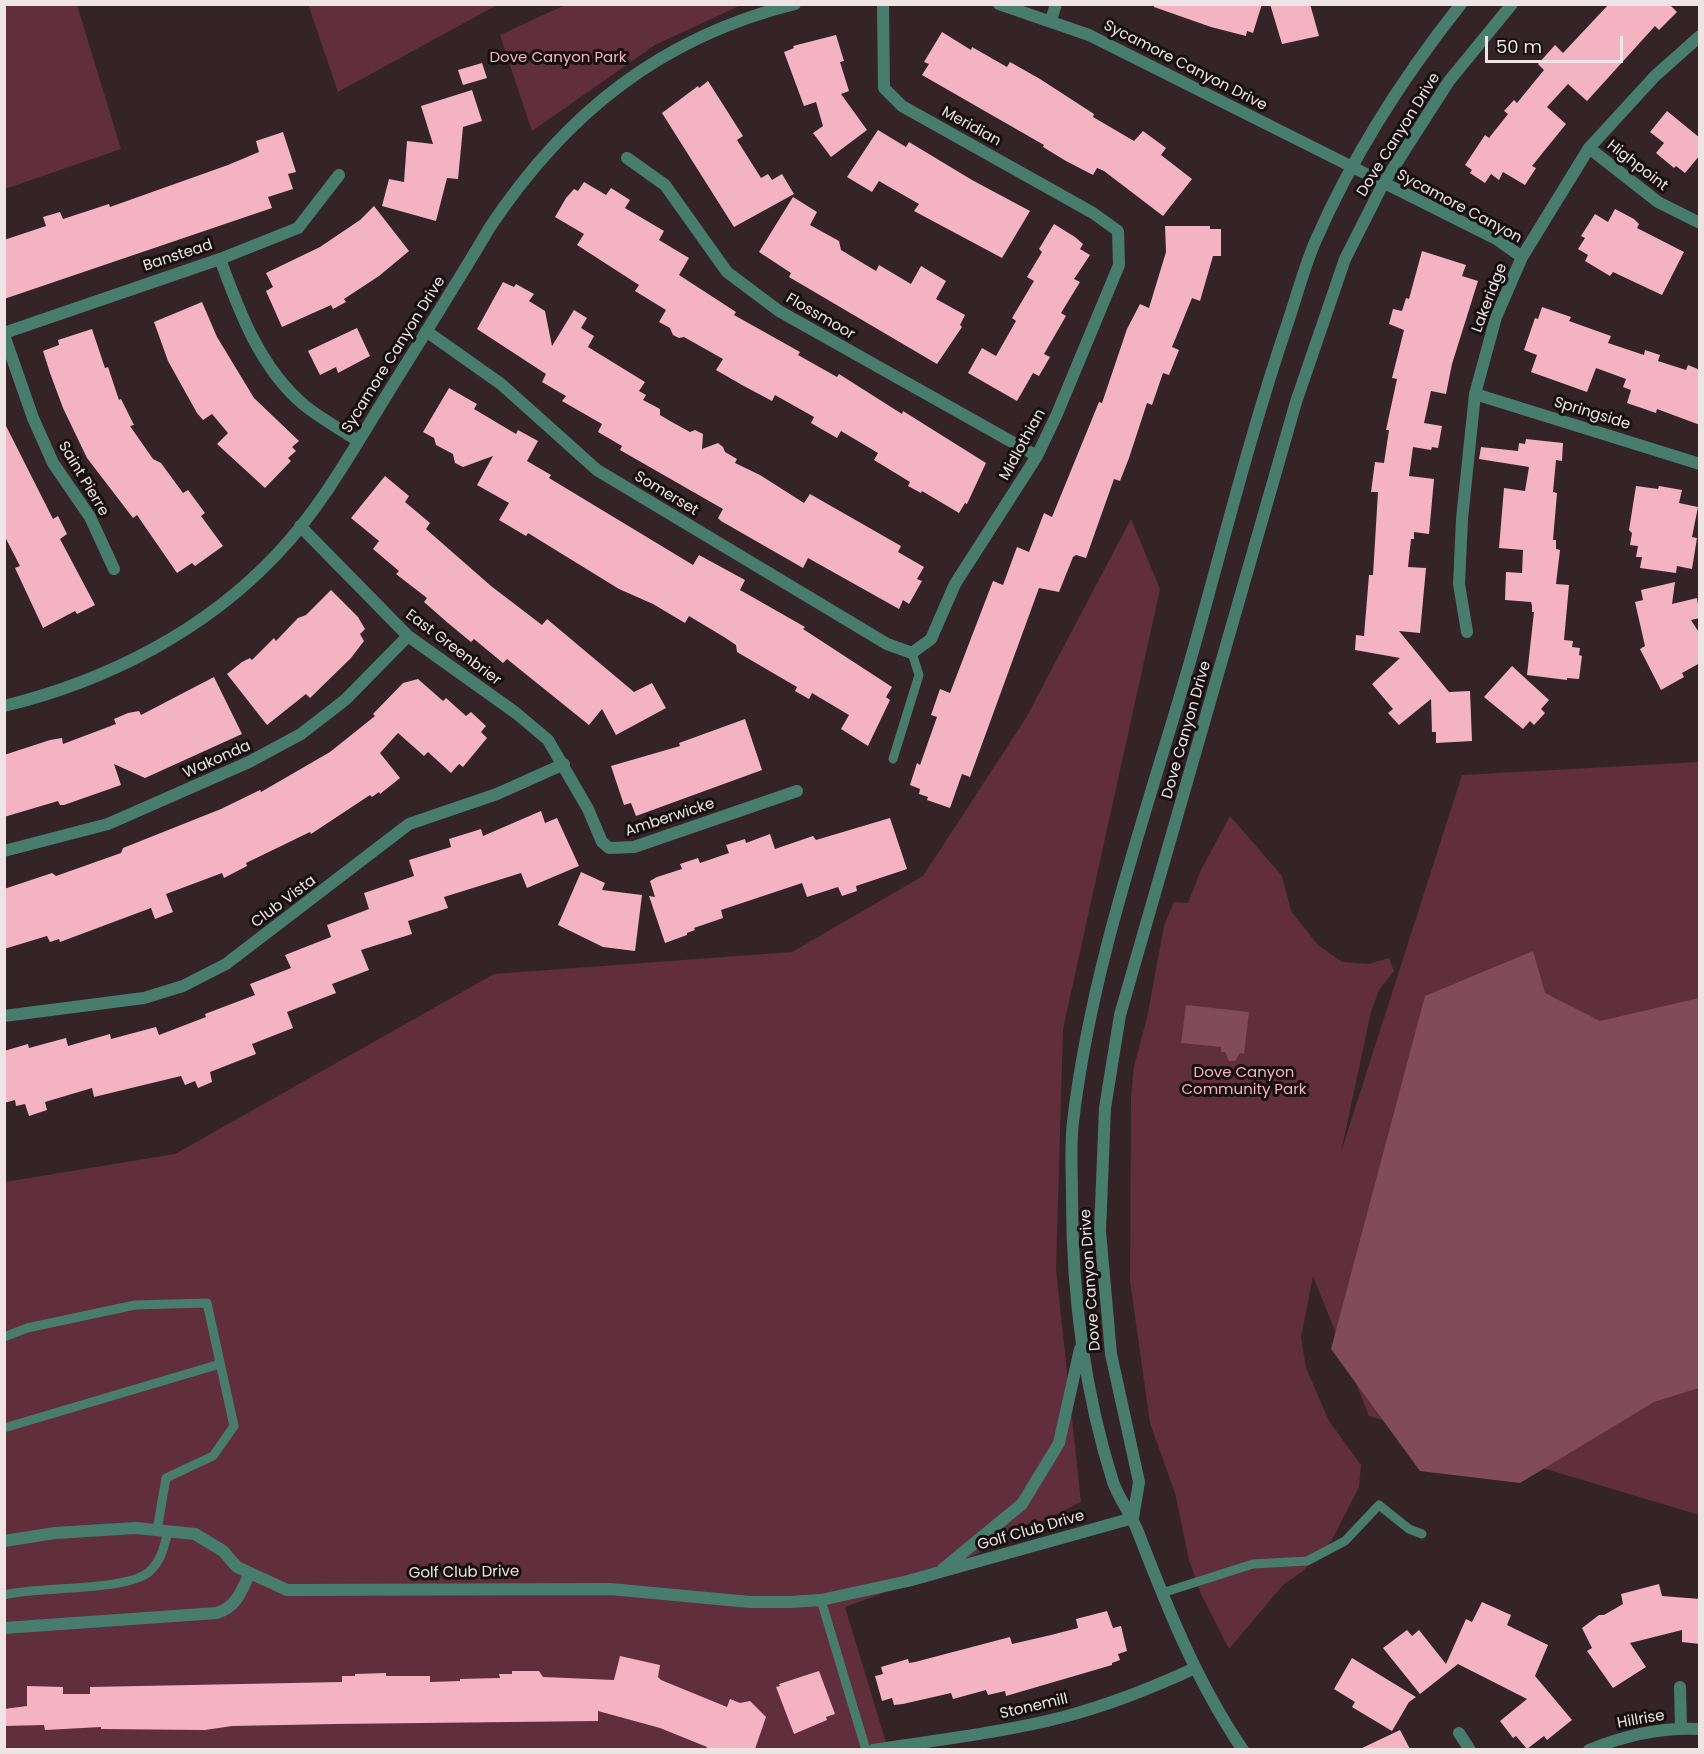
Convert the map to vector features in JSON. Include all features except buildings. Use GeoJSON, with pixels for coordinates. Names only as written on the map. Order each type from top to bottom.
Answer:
{"type":"FeatureCollection","features":[{"type":"Feature","properties":{"kind":"street","name":"Sycamore Canyon Drive"},"geometry":{"type":"LineString","coordinates":[[4,706],[80,683],[165,643],[216,609],[277,554],[331,486],[511,196],[551,148],[603,97],[637,72],[695,40],[759,14],[795,4]]}},
{"type":"Feature","properties":{"kind":"street","name":"Meridian"},"geometry":{"type":"LineString","coordinates":[[882,4],[884,88],[902,106],[1093,213],[1118,231]]}},
{"type":"Feature","properties":{"kind":"street","name":"Sycamore Canyon Drive"},"geometry":{"type":"LineString","coordinates":[[999,4],[1051,20],[1089,35],[1351,167]]}},
{"type":"Feature","properties":{"kind":"street"},"geometry":{"type":"LineString","coordinates":[[1051,20],[1056,4]]}},
{"type":"Feature","properties":{"kind":"street","name":"Dove Canyon Drive"},"geometry":{"type":"LineString","coordinates":[[1243,1749],[1195,1668],[1132,1518],[1114,1487],[1092,1400],[1081,1342],[1072,1256],[1072,1128],[1080,1072],[1122,886],[1198,636],[1263,396],[1314,244],[1351,167],[1428,45],[1461,4]]}},
{"type":"Feature","properties":{"kind":"street","name":"Dove Canyon Drive"},"geometry":{"type":"LineString","coordinates":[[1132,1518],[1139,1482],[1111,1354],[1100,1231],[1105,1108],[1120,1015],[1296,402],[1345,259],[1383,184],[1449,81],[1512,4]]}},
{"type":"Feature","properties":{"kind":"street","name":"Lakeridge"},"geometry":{"type":"LineString","coordinates":[[1467,632],[1459,584],[1462,519],[1474,394],[1496,317],[1522,256],[1589,147],[1654,76],[1700,36]]}},
{"type":"Feature","properties":{"kind":"street","name":"Highpoint"},"geometry":{"type":"LineString","coordinates":[[1589,147],[1658,202],[1700,223]]}},
{"type":"Feature","properties":{"kind":"street","name":"Flossmoor"},"geometry":{"type":"LineString","coordinates":[[627,158],[665,185],[727,272],[779,311],[1037,456]]}},
{"type":"Feature","properties":{"kind":"street","name":"Sycamore Canyon"},"geometry":{"type":"LineString","coordinates":[[1351,167],[1498,240],[1522,256]]}},
{"type":"Feature","properties":{"kind":"street","name":"Banstead"},"geometry":{"type":"LineString","coordinates":[[4,334],[220,259],[298,228],[339,175]]}},
{"type":"Feature","properties":{"kind":"street","name":"Midlothian"},"geometry":{"type":"LineString","coordinates":[[912,653],[931,639],[955,584],[1037,456],[1058,414],[1119,265],[1118,231]]}},
{"type":"Feature","properties":{"kind":"street"},"geometry":{"type":"LineString","coordinates":[[220,259],[242,318],[272,369],[303,405],[358,441]]}},
{"type":"Feature","properties":{"kind":"street","name":"Somerset"},"geometry":{"type":"LineString","coordinates":[[426,331],[501,384],[597,470],[887,644],[912,653]]}},
{"type":"Feature","properties":{"kind":"street","name":"Saint Pierre"},"geometry":{"type":"LineString","coordinates":[[4,334],[33,418],[53,463],[90,517],[114,569]]}},
{"type":"Feature","properties":{"kind":"street","name":"Springside"},"geometry":{"type":"LineString","coordinates":[[1474,394],[1700,464]]}},
{"type":"Feature","properties":{"kind":"street","name":"East Greenbrier"},"geometry":{"type":"LineString","coordinates":[[300,526],[408,636],[516,713],[548,740],[564,764]]}},
{"type":"Feature","properties":{"kind":"street","name":"Wakonda"},"geometry":{"type":"LineString","coordinates":[[4,851],[108,824],[260,757],[301,734],[345,699],[408,636]]}},
{"type":"Feature","properties":{"kind":"street","name":"Amberwicke"},"geometry":{"type":"LineString","coordinates":[[564,764],[588,808],[602,842],[609,848],[634,848],[797,790]]}},
{"type":"Feature","properties":{"kind":"street","name":"Club Vista"},"geometry":{"type":"LineString","coordinates":[[4,1016],[144,998],[183,986],[226,964],[409,824],[497,794],[564,764]]}},
{"type":"Feature","properties":{"kind":"street","name":"Golf Club Drive"},"geometry":{"type":"LineString","coordinates":[[938,1573],[1022,1504],[1059,1443],[1081,1342]]}},
{"type":"Feature","properties":{"kind":"street","name":"Golf Club Drive"},"geometry":{"type":"LineString","coordinates":[[4,1541],[55,1533],[136,1528],[195,1534],[223,1551],[237,1567],[287,1590],[610,1589],[750,1602],[821,1600],[938,1573],[1132,1518]]}},
{"type":"Feature","properties":{"kind":"street"},"geometry":{"type":"LineString","coordinates":[[4,1628],[217,1612],[229,1609],[236,1602],[250,1573]]}},
{"type":"Feature","properties":{"kind":"street","name":"Stonemill"},"geometry":{"type":"LineString","coordinates":[[873,1749],[1006,1729],[1063,1717],[1117,1701],[1195,1668]]}},
{"type":"Feature","properties":{"kind":"street"},"geometry":{"type":"LineString","coordinates":[[1680,1687],[1681,1728]]}},
{"type":"Feature","properties":{"kind":"street","name":"Hillrise"},"geometry":{"type":"LineString","coordinates":[[1589,1749],[1616,1739],[1681,1728],[1700,1729]]}},
{"type":"Feature","properties":{"kind":"street"},"geometry":{"type":"LineString","coordinates":[[1459,1733],[1470,1749]]}},
{"type":"Feature","properties":{"kind":"lane"},"geometry":{"type":"LineString","coordinates":[[892,759],[919,675],[912,653]]}},
{"type":"Feature","properties":{"kind":"lane"},"geometry":{"type":"LineString","coordinates":[[4,1337],[27,1328],[135,1305],[207,1303],[234,1426],[213,1456],[166,1478],[161,1556],[150,1572],[130,1582],[4,1595]]}},
{"type":"Feature","properties":{"kind":"lane"},"geometry":{"type":"LineString","coordinates":[[4,1428],[220,1364]]}},
{"type":"Feature","properties":{"kind":"lane"},"geometry":{"type":"LineString","coordinates":[[1162,1593],[1253,1564],[1307,1561],[1345,1541],[1379,1505],[1409,1529],[1422,1534]]}},
{"type":"Feature","properties":{"kind":"lane"},"geometry":{"type":"LineString","coordinates":[[821,1600],[866,1749]]}},
{"type":"Feature","properties":{"kind":"green space"},"geometry":{"type":"Polygon","coordinates":[[[308,4],[497,4],[497,5],[338,92],[308,4]]]}},
{"type":"Feature","properties":{"kind":"green space"},"geometry":{"type":"Polygon","coordinates":[[[4,5],[77,5],[121,149],[5,189],[4,5]]]}},
{"type":"Feature","properties":{"kind":"green space","name":"Dove Canyon Park"},"geometry":{"type":"Polygon","coordinates":[[[565,5],[741,5],[655,45],[532,131],[500,35],[565,5]]]}},
{"type":"Feature","properties":{"kind":"green space"},"geometry":{"type":"Polygon","coordinates":[[[1131,519],[1160,589],[1063,1029],[1056,1269],[1081,1502],[938,1573],[845,1607],[888,1749],[5,1750],[5,1182],[175,1154],[494,974],[792,952],[923,876],[1026,718],[1131,519]]]}},
{"type":"Feature","properties":{"kind":"green space","name":"Dove Canyon Community Park"},"geometry":{"type":"Polygon","coordinates":[[[1699,762],[1699,1515],[1369,1416],[1313,1276],[1301,1338],[1306,1368],[1329,1421],[1361,1465],[1359,1487],[1332,1540],[1303,1571],[1283,1585],[1229,1649],[1201,1594],[1189,1560],[1175,1493],[1150,1423],[1130,1281],[1131,1098],[1134,1066],[1147,1018],[1164,926],[1174,902],[1188,903],[1201,870],[1230,816],[1282,876],[1291,911],[1318,945],[1342,962],[1368,964],[1389,958],[1394,971],[1379,990],[1371,1012],[1341,1152],[1462,775],[1699,762]]]}},
{"type":"Feature","properties":{"kind":"shaded area"},"geometry":{"type":"Polygon","coordinates":[[[1533,951],[1545,993],[1600,1021],[1699,998],[1699,1388],[1654,1402],[1520,1483],[1420,1471],[1331,1349],[1425,996],[1533,951]]]}},
{"type":"Feature","properties":{"kind":"shaded area"},"geometry":{"type":"Polygon","coordinates":[[[1186,1005],[1249,1012],[1244,1054],[1240,1053],[1235,1061],[1229,1061],[1225,1052],[1221,1052],[1221,1047],[1181,1043],[1186,1005]]]}}]}
